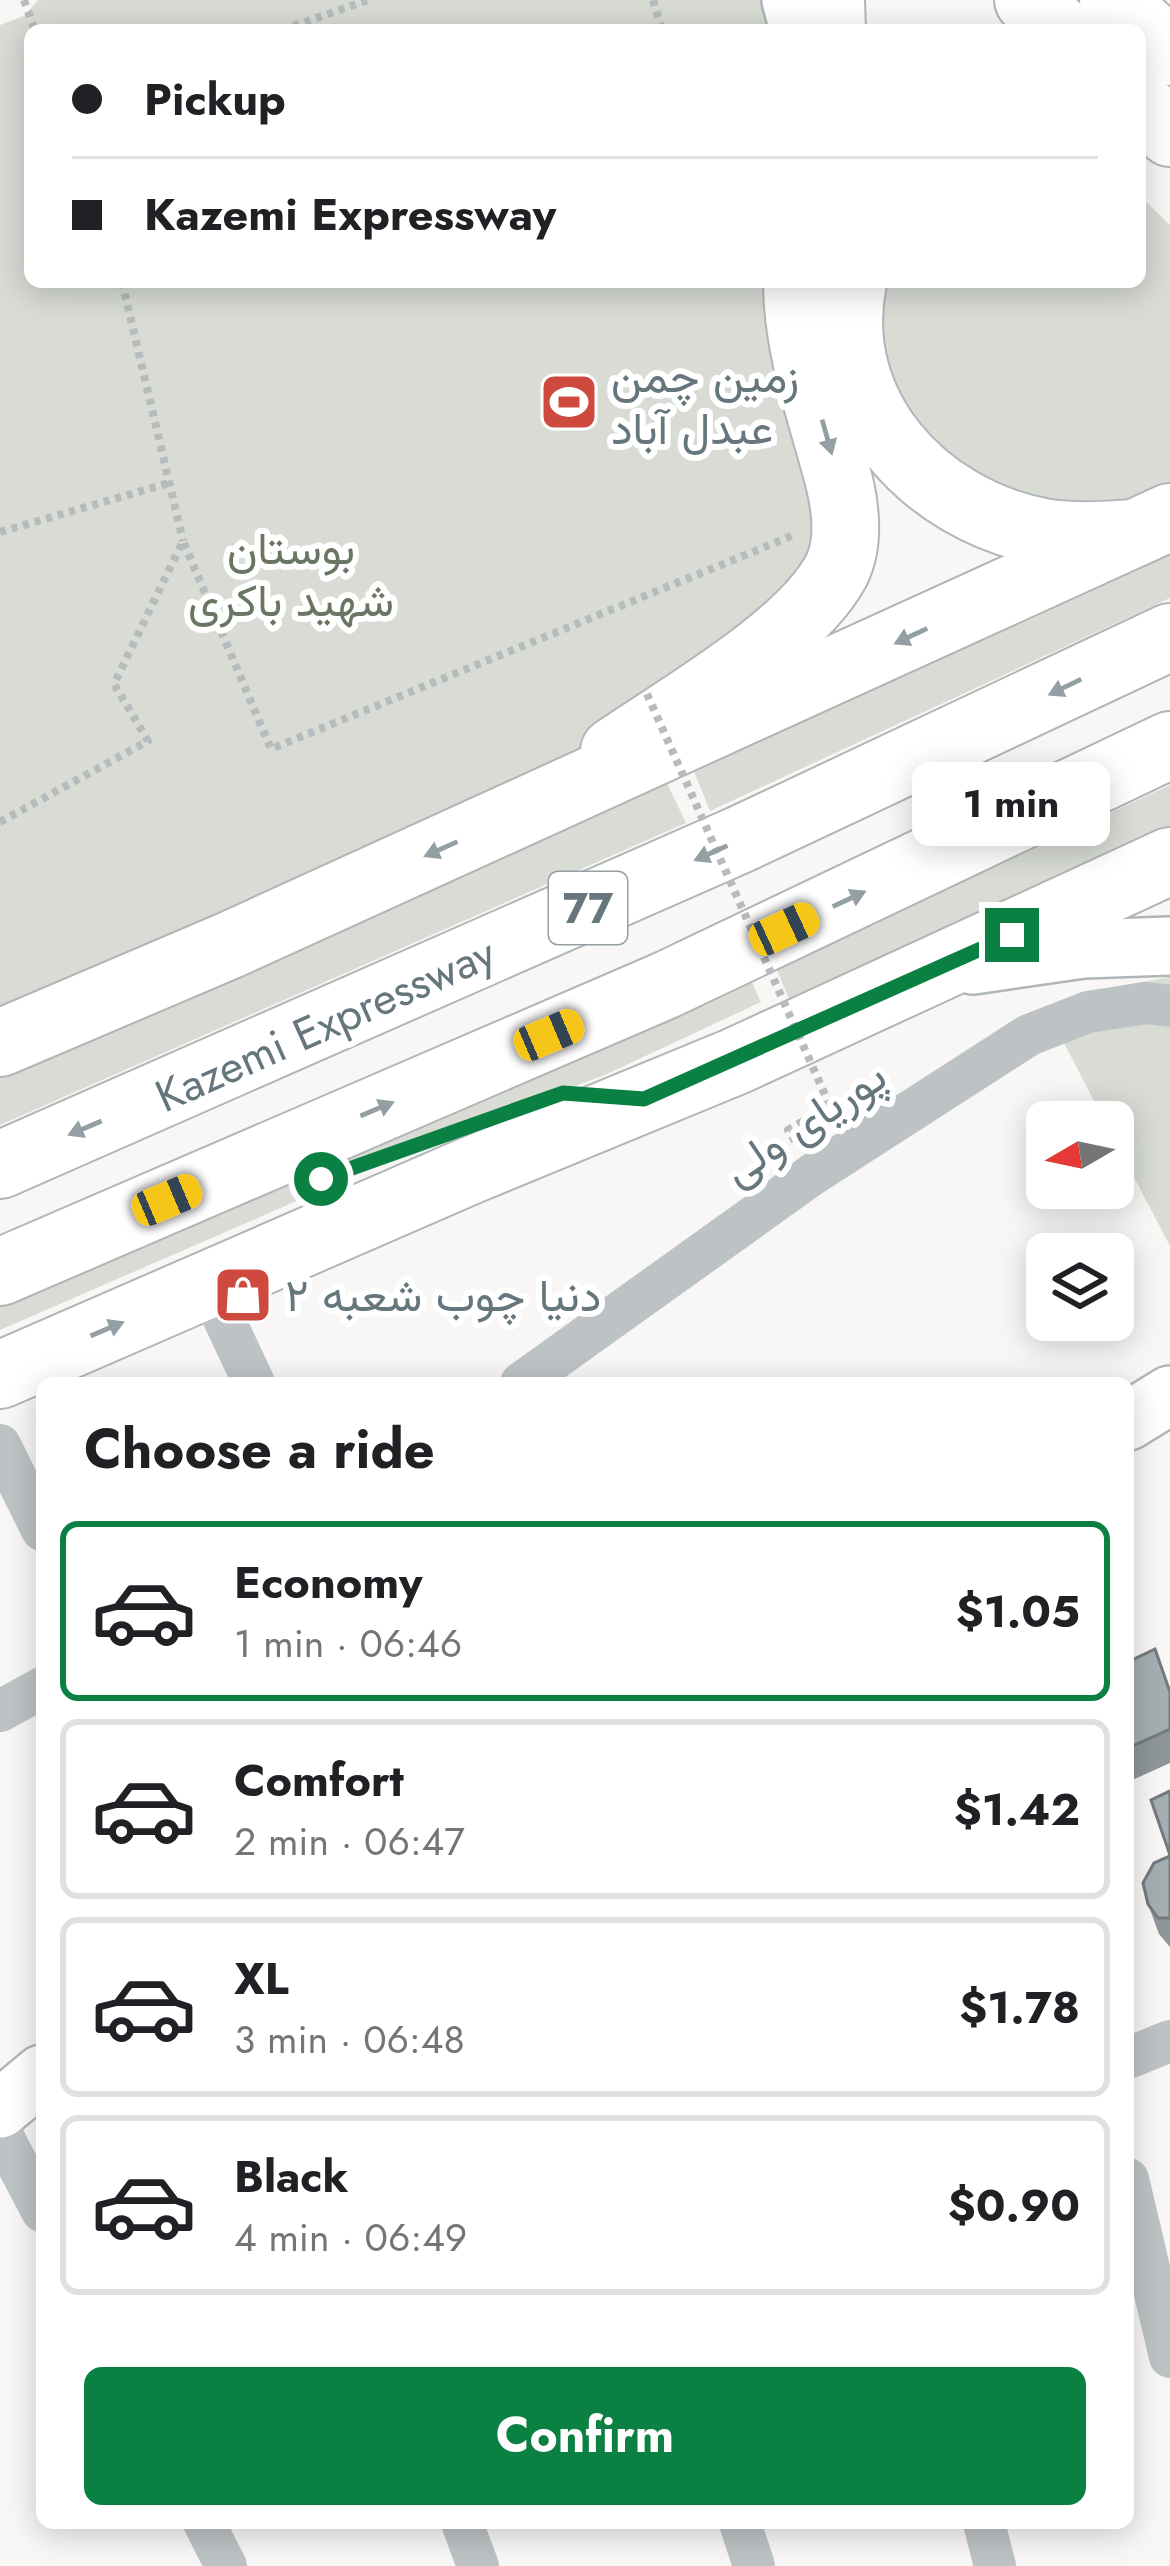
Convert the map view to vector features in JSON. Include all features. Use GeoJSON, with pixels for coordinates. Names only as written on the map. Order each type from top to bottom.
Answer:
{"type":"FeatureCollection","features":[{"type":"Feature","properties":{"kind":"main road"},"geometry":{"type":"LineString","coordinates":[[1028,0],[1054,24]]}},
{"type":"Feature","properties":{"kind":"main road"},"geometry":{"type":"LineString","coordinates":[[1113,0],[1139,24]]}},
{"type":"Feature","properties":{"kind":"main road"},"geometry":{"type":"LineString","coordinates":[[1146,30],[1170,52]]}},
{"type":"Feature","properties":{"kind":"main road"},"geometry":{"type":"LineString","coordinates":[[1146,111],[1170,133]]}},
{"type":"Feature","properties":{"kind":"main road"},"geometry":{"type":"LineString","coordinates":[[532,808],[786,631],[837,569],[847,532],[840,486],[800,330],[797,288]]}},
{"type":"Feature","properties":{"kind":"main road"},"geometry":{"type":"LineString","coordinates":[[852,288],[848,303],[853,368],[882,435],[931,483],[987,515],[1041,531],[1090,536],[1153,525]]}},
{"type":"Feature","properties":{"kind":"main road"},"geometry":{"type":"LineString","coordinates":[[0,1043],[532,808],[1153,525]]}},
{"type":"Feature","properties":{"kind":"main road","name":"Kazemi Expressway"},"geometry":{"type":"LineString","coordinates":[[0,1165],[741,839],[1170,637]]}},
{"type":"Feature","properties":{"kind":"main road","name":"77"},"geometry":{"type":"LineString","coordinates":[[0,1272],[666,985],[1170,745]]}},
{"type":"Feature","properties":{"kind":"main road"},"geometry":{"type":"LineString","coordinates":[[0,1375],[1156,874]]}},
{"type":"Feature","properties":{"kind":"main road"},"geometry":{"type":"LineString","coordinates":[[250,1164],[321,1179],[563,1093],[644,1099]]}},
{"type":"Feature","properties":{"kind":"street"},"geometry":{"type":"LineString","coordinates":[[933,970],[1083,949],[1170,946]]}},
{"type":"Feature","properties":{"kind":"street","name":"پوریای ولی"},"geometry":{"type":"LineString","coordinates":[[529,1377],[813,1174],[1029,1035],[1088,1012],[1146,1003],[1170,1006]]}},
{"type":"Feature","properties":{"kind":"street"},"geometry":{"type":"LineString","coordinates":[[208,1285],[251,1377]]}},
{"type":"Feature","properties":{"kind":"street"},"geometry":{"type":"LineString","coordinates":[[1134,1417],[1170,1395]]}},
{"type":"Feature","properties":{"kind":"street"},"geometry":{"type":"LineString","coordinates":[[0,1445],[36,1518]]}},
{"type":"Feature","properties":{"kind":"street"},"geometry":{"type":"LineString","coordinates":[[0,1711],[36,1691]]}},
{"type":"Feature","properties":{"kind":"street"},"geometry":{"type":"LineString","coordinates":[[1134,2056],[1170,2041]]}},
{"type":"Feature","properties":{"kind":"street"},"geometry":{"type":"LineString","coordinates":[[10,2100],[36,2190]]}},
{"type":"Feature","properties":{"kind":"street"},"geometry":{"type":"LineString","coordinates":[[1134,2204],[1170,2357]]}},
{"type":"Feature","properties":{"kind":"street"},"geometry":{"type":"LineString","coordinates":[[207,2529],[226,2566]]}},
{"type":"Feature","properties":{"kind":"street"},"geometry":{"type":"LineString","coordinates":[[464,2529],[478,2566]]}},
{"type":"Feature","properties":{"kind":"street"},"geometry":{"type":"LineString","coordinates":[[742,2529],[754,2566]]}},
{"type":"Feature","properties":{"kind":"street"},"geometry":{"type":"LineString","coordinates":[[986,2529],[995,2566]]}},
{"type":"Feature","properties":{"kind":"path"},"geometry":{"type":"LineString","coordinates":[[299,24],[368,0]]}},
{"type":"Feature","properties":{"kind":"path"},"geometry":{"type":"LineString","coordinates":[[123,288],[183,541],[271,749],[812,527]]}},
{"type":"Feature","properties":{"kind":"path"},"geometry":{"type":"LineString","coordinates":[[0,532],[169,483]]}},
{"type":"Feature","properties":{"kind":"path"},"geometry":{"type":"LineString","coordinates":[[0,822],[148,741],[114,684],[183,541]]}},
{"type":"Feature","properties":{"kind":"path"},"geometry":{"type":"LineString","coordinates":[[647,694],[830,1106],[788,1130]]}},
{"type":"Feature","properties":{"kind":"green space","name":"بوستان شهید باکری"},"geometry":{"type":"Polygon","coordinates":[[[38,0],[777,0],[781,24],[24,24],[24,288],[776,288],[831,549],[596,747],[0,1016],[0,25],[24,16],[38,0]]]}},
{"type":"Feature","properties":{"kind":"green space"},"geometry":{"type":"Polygon","coordinates":[[[1146,202],[1170,225],[1170,482],[1097,515],[973,483],[886,393],[878,288],[1146,288],[1146,202]]]}},
{"type":"Feature","properties":{"kind":"green space"},"geometry":{"type":"Polygon","coordinates":[[[1170,547],[1170,598],[710,811],[693,769],[1170,547]]]}},
{"type":"Feature","properties":{"kind":"green space"},"geometry":{"type":"Polygon","coordinates":[[[667,783],[686,823],[0,1125],[0,1075],[667,783]]]}},
{"type":"Feature","properties":{"kind":"green space"},"geometry":{"type":"Polygon","coordinates":[[[1170,785],[1170,836],[792,1006],[776,968],[1170,785]]]}},
{"type":"Feature","properties":{"kind":"green space"},"geometry":{"type":"Polygon","coordinates":[[[745,967],[761,1002],[607,1074],[460,1130],[0,1330],[0,1292],[745,967]]]}},
{"type":"Feature","properties":{"kind":"green space"},"geometry":{"type":"Polygon","coordinates":[[[1170,977],[1170,1246],[1134,1177],[1134,1101],[1094,1101],[1048,1012],[1124,985],[1170,977]]]}},
{"type":"Feature","properties":{"kind":"building"},"geometry":{"type":"Polygon","coordinates":[[[1155,1649],[1170,1692],[1170,1729],[1134,1745],[1134,1659],[1155,1649]]]}},
{"type":"Feature","properties":{"kind":"building"},"geometry":{"type":"Polygon","coordinates":[[[1170,1791],[1170,1855],[1151,1800],[1170,1791]]]}},
{"type":"Feature","properties":{"kind":"building"},"geometry":{"type":"Polygon","coordinates":[[[1170,1856],[1170,1918],[1158,1918],[1148,1904],[1143,1883],[1154,1863],[1170,1856]]]}},
{"type":"Feature","properties":{"kind":"place","name":"زمین چمن عبدل آباد"},"geometry":{"type":"Point","coordinates":[569,402]}},
{"type":"Feature","properties":{"kind":"place","name":"دنیا چوب شعبه ۲"},"geometry":{"type":"Point","coordinates":[243,1295]}},
{"type":"Feature","properties":{"kind":"route"},"geometry":{"type":"LineString","coordinates":[[321,1179],[563,1093],[644,1099],[1012,935]]}}]}
